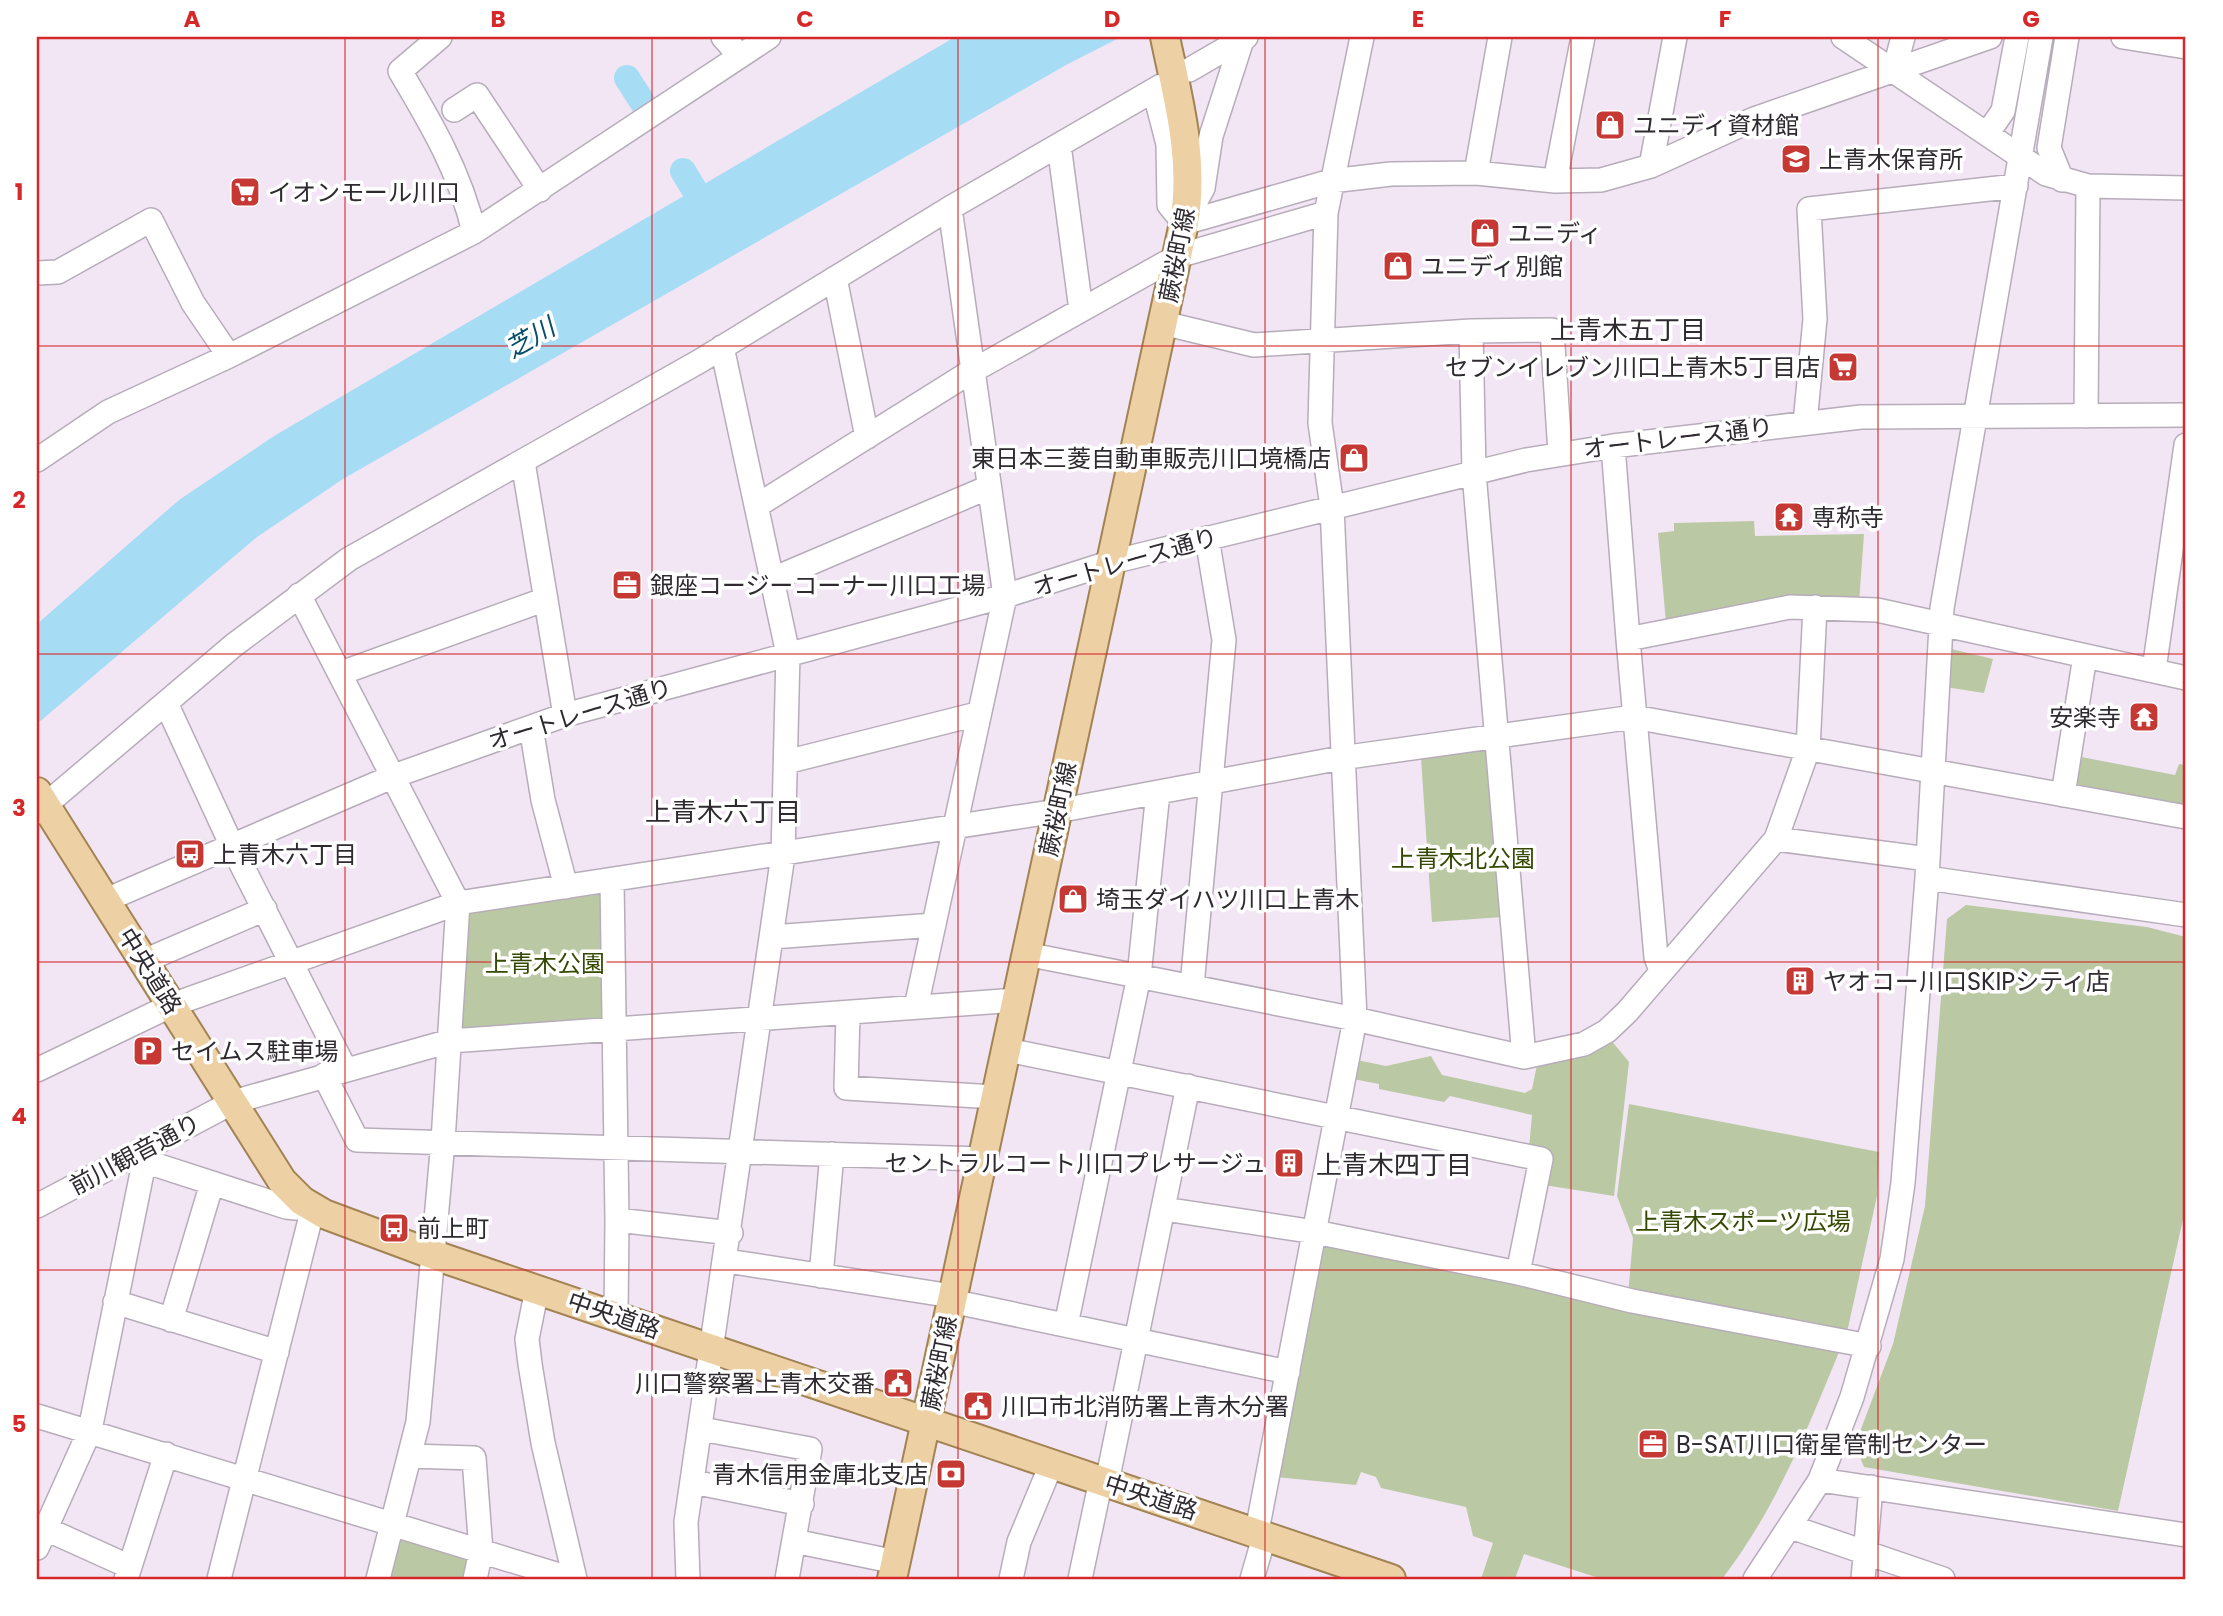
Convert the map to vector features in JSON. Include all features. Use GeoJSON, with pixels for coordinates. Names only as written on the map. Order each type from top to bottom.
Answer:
{"type":"FeatureCollection","features":[{"type":"Feature","properties":{"kind":"main road","name":"蕨桜町線"},"geometry":{"type":"LineString","coordinates":[[894,1571],[1186,211],[1184,125],[1165,37]]}},
{"type":"Feature","properties":{"kind":"main road","name":"中央道路"},"geometry":{"type":"LineString","coordinates":[[40,803],[106,900],[282,1181],[308,1204],[434,1255],[1391,1579]]}},
{"type":"Feature","properties":{"kind":"street"},"geometry":{"type":"LineString","coordinates":[[440,37],[400,71],[446,149],[466,196],[474,232]]}},
{"type":"Feature","properties":{"kind":"street"},"geometry":{"type":"LineString","coordinates":[[723,37],[740,57]]}},
{"type":"Feature","properties":{"kind":"street"},"geometry":{"type":"LineString","coordinates":[[37,460],[108,412],[229,356],[474,232],[769,37]]}},
{"type":"Feature","properties":{"kind":"street"},"geometry":{"type":"LineString","coordinates":[[1252,1579],[1355,1019],[1341,758],[1332,507],[1320,423],[1320,343],[1326,213],[1362,37]]}},
{"type":"Feature","properties":{"kind":"street"},"geometry":{"type":"LineString","coordinates":[[1476,173],[1500,37]]}},
{"type":"Feature","properties":{"kind":"street"},"geometry":{"type":"LineString","coordinates":[[1555,181],[1583,37]]}},
{"type":"Feature","properties":{"kind":"street"},"geometry":{"type":"LineString","coordinates":[[1651,166],[1675,37]]}},
{"type":"Feature","properties":{"kind":"street"},"geometry":{"type":"LineString","coordinates":[[1843,37],[2046,174],[2088,186],[2186,188]]}},
{"type":"Feature","properties":{"kind":"street"},"geometry":{"type":"LineString","coordinates":[[1894,71],[1902,37]]}},
{"type":"Feature","properties":{"kind":"street"},"geometry":{"type":"LineString","coordinates":[[40,803],[299,594],[349,559],[722,347],[950,208],[1158,88],[1168,144],[1169,205],[1186,211],[1331,181],[1391,174],[1476,173],[1555,181],[1601,180],[1651,166],[1754,119],[1990,37]]}},
{"type":"Feature","properties":{"kind":"street"},"geometry":{"type":"LineString","coordinates":[[1987,134],[2003,111],[2017,37]]}},
{"type":"Feature","properties":{"kind":"street"},"geometry":{"type":"LineString","coordinates":[[1755,1579],[1819,1480],[1869,1346],[1892,1259],[1903,1183],[1927,869],[1940,624],[2041,37]]}},
{"type":"Feature","properties":{"kind":"street"},"geometry":{"type":"LineString","coordinates":[[2062,180],[2049,148],[2067,37]]}},
{"type":"Feature","properties":{"kind":"street"},"geometry":{"type":"LineString","coordinates":[[2123,37],[2186,47]]}},
{"type":"Feature","properties":{"kind":"street"},"geometry":{"type":"LineString","coordinates":[[1186,211],[1203,188],[1211,136],[1244,38]]}},
{"type":"Feature","properties":{"kind":"street"},"geometry":{"type":"LineString","coordinates":[[1189,70],[1244,38]]}},
{"type":"Feature","properties":{"kind":"street"},"geometry":{"type":"LineString","coordinates":[[454,110],[477,95],[540,190]]}},
{"type":"Feature","properties":{"kind":"street"},"geometry":{"type":"LineString","coordinates":[[1059,145],[1081,310]]}},
{"type":"Feature","properties":{"kind":"street"},"geometry":{"type":"LineString","coordinates":[[1804,423],[1815,319],[1809,209],[2016,186]]}},
{"type":"Feature","properties":{"kind":"street"},"geometry":{"type":"LineString","coordinates":[[2086,416],[2088,186]]}},
{"type":"Feature","properties":{"kind":"street"},"geometry":{"type":"LineString","coordinates":[[916,1007],[1005,596],[950,208]]}},
{"type":"Feature","properties":{"kind":"street"},"geometry":{"type":"LineString","coordinates":[[758,505],[971,371],[1178,256],[1326,213]]}},
{"type":"Feature","properties":{"kind":"street"},"geometry":{"type":"LineString","coordinates":[[37,273],[58,272],[151,220],[193,303],[229,356]]}},
{"type":"Feature","properties":{"kind":"street"},"geometry":{"type":"LineString","coordinates":[[835,278],[867,437]]}},
{"type":"Feature","properties":{"kind":"street"},"geometry":{"type":"LineString","coordinates":[[1163,323],[1254,345],[1320,343],[1471,331],[1552,330],[1560,453]]}},
{"type":"Feature","properties":{"kind":"street"},"geometry":{"type":"LineString","coordinates":[[1471,331],[1474,472],[1524,1057]]}},
{"type":"Feature","properties":{"kind":"street"},"geometry":{"type":"LineString","coordinates":[[688,1579],[684,1545],[731,1233],[783,855],[786,762],[788,654],[722,347]]}},
{"type":"Feature","properties":{"kind":"street","name":"オートレース通り"},"geometry":{"type":"LineString","coordinates":[[106,900],[394,776],[565,715],[1005,596],[1112,562],[1474,472],[1560,453],[1861,417],[2186,415]]}},
{"type":"Feature","properties":{"kind":"street"},"geometry":{"type":"LineString","coordinates":[[2154,670],[2186,445]]}},
{"type":"Feature","properties":{"kind":"street"},"geometry":{"type":"LineString","coordinates":[[1613,446],[1634,717],[1656,957],[1661,971]]}},
{"type":"Feature","properties":{"kind":"street"},"geometry":{"type":"LineString","coordinates":[[523,462],[565,715]]}},
{"type":"Feature","properties":{"kind":"street"},"geometry":{"type":"LineString","coordinates":[[773,579],[989,487]]}},
{"type":"Feature","properties":{"kind":"street"},"geometry":{"type":"LineString","coordinates":[[1192,986],[1224,640],[1207,538]]}},
{"type":"Feature","properties":{"kind":"street"},"geometry":{"type":"LineString","coordinates":[[299,594],[458,903],[443,1141],[418,1422],[378,1579]]}},
{"type":"Feature","properties":{"kind":"street"},"geometry":{"type":"LineString","coordinates":[[341,674],[546,599]]}},
{"type":"Feature","properties":{"kind":"street"},"geometry":{"type":"LineString","coordinates":[[1628,639],[1790,607],[1877,611],[2186,678]]}},
{"type":"Feature","properties":{"kind":"street"},"geometry":{"type":"LineString","coordinates":[[1026,954],[1355,1019],[1524,1057],[1584,1044],[1607,1031],[1776,839],[1808,750],[1815,607]]}},
{"type":"Feature","properties":{"kind":"street"},"geometry":{"type":"LineString","coordinates":[[2063,795],[2085,656]]}},
{"type":"Feature","properties":{"kind":"street"},"geometry":{"type":"LineString","coordinates":[[166,703],[232,845],[293,962],[358,1140],[982,1159]]}},
{"type":"Feature","properties":{"kind":"street"},"geometry":{"type":"LineString","coordinates":[[786,762],[978,715]]}},
{"type":"Feature","properties":{"kind":"street"},"geometry":{"type":"LineString","coordinates":[[37,1070],[172,1005],[458,903],[955,828],[1341,758],[1634,717],[2186,817]]}},
{"type":"Feature","properties":{"kind":"street"},"geometry":{"type":"LineString","coordinates":[[531,727],[543,800],[566,887]]}},
{"type":"Feature","properties":{"kind":"street"},"geometry":{"type":"LineString","coordinates":[[1066,1325],[1139,976],[1158,792]]}},
{"type":"Feature","properties":{"kind":"street"},"geometry":{"type":"LineString","coordinates":[[1776,839],[2186,915]]}},
{"type":"Feature","properties":{"kind":"street"},"geometry":{"type":"LineString","coordinates":[[612,880],[616,1316]]}},
{"type":"Feature","properties":{"kind":"street"},"geometry":{"type":"LineString","coordinates":[[144,961],[265,909]]}},
{"type":"Feature","properties":{"kind":"street"},"geometry":{"type":"LineString","coordinates":[[772,937],[934,925]]}},
{"type":"Feature","properties":{"kind":"street","name":"前川観音通り"},"geometry":{"type":"LineString","coordinates":[[37,1206],[145,1155],[233,1102],[450,1041],[1017,1000]]}},
{"type":"Feature","properties":{"kind":"street"},"geometry":{"type":"LineString","coordinates":[[848,1013],[846,1088],[995,1097]]}},
{"type":"Feature","properties":{"kind":"street"},"geometry":{"type":"LineString","coordinates":[[1007,1050],[1541,1159],[1518,1273]]}},
{"type":"Feature","properties":{"kind":"street"},"geometry":{"type":"LineString","coordinates":[[1080,1579],[1136,1341],[1188,1086]]}},
{"type":"Feature","properties":{"kind":"street"},"geometry":{"type":"LineString","coordinates":[[821,1276],[832,1154]]}},
{"type":"Feature","properties":{"kind":"street"},"geometry":{"type":"LineString","coordinates":[[166,1454],[128,1573],[41,1539],[90,1430],[145,1155],[212,1183],[286,1207],[296,1208],[308,1204]]}},
{"type":"Feature","properties":{"kind":"street"},"geometry":{"type":"LineString","coordinates":[[171,1320],[212,1183]]}},
{"type":"Feature","properties":{"kind":"street"},"geometry":{"type":"LineString","coordinates":[[219,1579],[277,1352],[308,1204]]}},
{"type":"Feature","properties":{"kind":"street"},"geometry":{"type":"LineString","coordinates":[[1164,1209],[1315,1232],[1518,1273],[1632,1301],[1869,1346]]}},
{"type":"Feature","properties":{"kind":"street"},"geometry":{"type":"LineString","coordinates":[[617,1220],[731,1233]]}},
{"type":"Feature","properties":{"kind":"street"},"geometry":{"type":"LineString","coordinates":[[726,1261],[952,1299],[1288,1372]]}},
{"type":"Feature","properties":{"kind":"street"},"geometry":{"type":"LineString","coordinates":[[37,1416],[90,1430],[244,1481],[481,1550],[517,1571],[574,1579],[543,1443],[530,1364],[527,1339],[537,1289]]}},
{"type":"Feature","properties":{"kind":"street"},"geometry":{"type":"LineString","coordinates":[[115,1302],[277,1352]]}},
{"type":"Feature","properties":{"kind":"street"},"geometry":{"type":"LineString","coordinates":[[701,1429],[810,1449],[787,1579]]}},
{"type":"Feature","properties":{"kind":"street"},"geometry":{"type":"LineString","coordinates":[[410,1456],[474,1458],[481,1550],[475,1579]]}},
{"type":"Feature","properties":{"kind":"street"},"geometry":{"type":"LineString","coordinates":[[1011,1579],[1019,1542],[1051,1465]]}},
{"type":"Feature","properties":{"kind":"street"},"geometry":{"type":"LineString","coordinates":[[1819,1480],[2186,1535]]}},
{"type":"Feature","properties":{"kind":"street"},"geometry":{"type":"LineString","coordinates":[[693,1482],[802,1504]]}},
{"type":"Feature","properties":{"kind":"street"},"geometry":{"type":"LineString","coordinates":[[1863,1579],[1871,1487]]}},
{"type":"Feature","properties":{"kind":"street"},"geometry":{"type":"LineString","coordinates":[[1791,1527],[1943,1579]]}},
{"type":"Feature","properties":{"kind":"street"},"geometry":{"type":"LineString","coordinates":[[794,1541],[894,1571]]}},
{"type":"Feature","properties":{"kind":"green space"},"geometry":{"type":"Polygon","coordinates":[[[1754,521],[1755,536],[1864,534],[1859,603],[1666,623],[1658,533],[1674,531],[1674,523],[1754,521]]]}},
{"type":"Feature","properties":{"kind":"green space"},"geometry":{"type":"Polygon","coordinates":[[[1947,648],[1993,659],[1984,693],[1945,687],[1947,648]]]}},
{"type":"Feature","properties":{"kind":"green space","name":"上青木北公園"},"geometry":{"type":"Polygon","coordinates":[[[1485,749],[1491,753],[1503,917],[1432,922],[1421,758],[1485,749]]]}},
{"type":"Feature","properties":{"kind":"green space"},"geometry":{"type":"Polygon","coordinates":[[[2076,756],[2175,775],[2179,764],[2186,765],[2186,806],[2071,785],[2076,756]]]}},
{"type":"Feature","properties":{"kind":"green space","name":"上青木公園"},"geometry":{"type":"Polygon","coordinates":[[[602,894],[607,1013],[600,1021],[463,1030],[458,1021],[468,912],[602,894]]]}},
{"type":"Feature","properties":{"kind":"green space"},"geometry":{"type":"Polygon","coordinates":[[[1966,905],[2147,927],[2186,937],[2186,1206],[2118,1511],[1864,1467],[1855,1445],[1893,1344],[1925,1206],[1947,919],[1966,905]]]}},
{"type":"Feature","properties":{"kind":"green space"},"geometry":{"type":"Polygon","coordinates":[[[1610,1039],[1629,1062],[1614,1196],[1544,1185],[1529,1148],[1532,1115],[1450,1096],[1444,1102],[1379,1089],[1379,1084],[1353,1079],[1357,1060],[1386,1066],[1431,1056],[1442,1075],[1525,1093],[1532,1089],[1538,1060],[1610,1039]]]}},
{"type":"Feature","properties":{"kind":"green space","name":"上青木スポーツ広場"},"geometry":{"type":"Polygon","coordinates":[[[1629,1104],[1879,1152],[1877,1196],[1846,1337],[1628,1295],[1633,1238],[1617,1196],[1629,1104]]]}},
{"type":"Feature","properties":{"kind":"green space"},"geometry":{"type":"Polygon","coordinates":[[[1329,1242],[1841,1347],[1803,1438],[1775,1496],[1759,1525],[1722,1579],[1602,1579],[1524,1554],[1515,1579],[1481,1579],[1493,1543],[1473,1536],[1466,1507],[1381,1488],[1376,1477],[1361,1472],[1356,1485],[1276,1477],[1320,1249],[1329,1242]]]}},
{"type":"Feature","properties":{"kind":"green space"},"geometry":{"type":"Polygon","coordinates":[[[393,1536],[470,1555],[469,1579],[384,1579],[393,1536]]]}},
{"type":"Feature","properties":{"kind":"water","name":"芝川"},"geometry":{"type":"Polygon","coordinates":[[[955,37],[1121,37],[1066,65],[343,479],[257,537],[37,724],[37,624],[179,500],[274,436],[955,37]]]}},
{"type":"Feature","properties":{"kind":"waterway"},"geometry":{"type":"LineString","coordinates":[[627,78],[643,103]]}},
{"type":"Feature","properties":{"kind":"waterway"},"geometry":{"type":"LineString","coordinates":[[683,171],[712,219]]}},
{"type":"Feature","properties":{"kind":"place","name":"ユニディ資材館"},"geometry":{"type":"Point","coordinates":[1610,125]}},
{"type":"Feature","properties":{"kind":"place","name":"上青木保育所"},"geometry":{"type":"Point","coordinates":[1796,159]}},
{"type":"Feature","properties":{"kind":"place","name":"イオンモール川口"},"geometry":{"type":"Point","coordinates":[245,192]}},
{"type":"Feature","properties":{"kind":"place","name":"ユニディ"},"geometry":{"type":"Point","coordinates":[1485,233]}},
{"type":"Feature","properties":{"kind":"place","name":"ユニディ別館"},"geometry":{"type":"Point","coordinates":[1398,266]}},
{"type":"Feature","properties":{"kind":"place","name":"セブンイレブン川口上青木5丁目店"},"geometry":{"type":"Point","coordinates":[1843,367]}},
{"type":"Feature","properties":{"kind":"place","name":"東日本三菱自動車販売川口境橋店"},"geometry":{"type":"Point","coordinates":[1354,458]}},
{"type":"Feature","properties":{"kind":"place","name":"専称寺"},"geometry":{"type":"Point","coordinates":[1789,517]}},
{"type":"Feature","properties":{"kind":"place","name":"銀座コージーコーナー川口工場"},"geometry":{"type":"Point","coordinates":[627,585]}},
{"type":"Feature","properties":{"kind":"place","name":"安楽寺"},"geometry":{"type":"Point","coordinates":[2144,717]}},
{"type":"Feature","properties":{"kind":"place","name":"上青木六丁目"},"geometry":{"type":"Point","coordinates":[190,854]}},
{"type":"Feature","properties":{"kind":"place","name":"埼玉ダイハツ川口上青木"},"geometry":{"type":"Point","coordinates":[1073,899]}},
{"type":"Feature","properties":{"kind":"place","name":"ヤオコー川口SKIPシティ店"},"geometry":{"type":"Point","coordinates":[1800,981]}},
{"type":"Feature","properties":{"kind":"place","name":"セイムス駐車場"},"geometry":{"type":"Point","coordinates":[148,1051]}},
{"type":"Feature","properties":{"kind":"place","name":"セントラルコート川口プレサージュ"},"geometry":{"type":"Point","coordinates":[1289,1163]}},
{"type":"Feature","properties":{"kind":"place","name":"前上町"},"geometry":{"type":"Point","coordinates":[394,1228]}},
{"type":"Feature","properties":{"kind":"place","name":"川口警察署上青木交番"},"geometry":{"type":"Point","coordinates":[898,1383]}},
{"type":"Feature","properties":{"kind":"place","name":"川口市北消防署上青木分署"},"geometry":{"type":"Point","coordinates":[978,1406]}},
{"type":"Feature","properties":{"kind":"place","name":"B-SAT川口衛星管制センター"},"geometry":{"type":"Point","coordinates":[1653,1444]}},
{"type":"Feature","properties":{"kind":"place","name":"青木信用金庫北支店"},"geometry":{"type":"Point","coordinates":[951,1474]}},
{"type":"Feature","properties":{"kind":"district","name":"上青木五丁目"},"geometry":{"type":"Point","coordinates":[1628,330]}},
{"type":"Feature","properties":{"kind":"district","name":"上青木六丁目"},"geometry":{"type":"Point","coordinates":[723,812]}},
{"type":"Feature","properties":{"kind":"district","name":"上青木四丁目"},"geometry":{"type":"Point","coordinates":[1394,1165]}}]}
